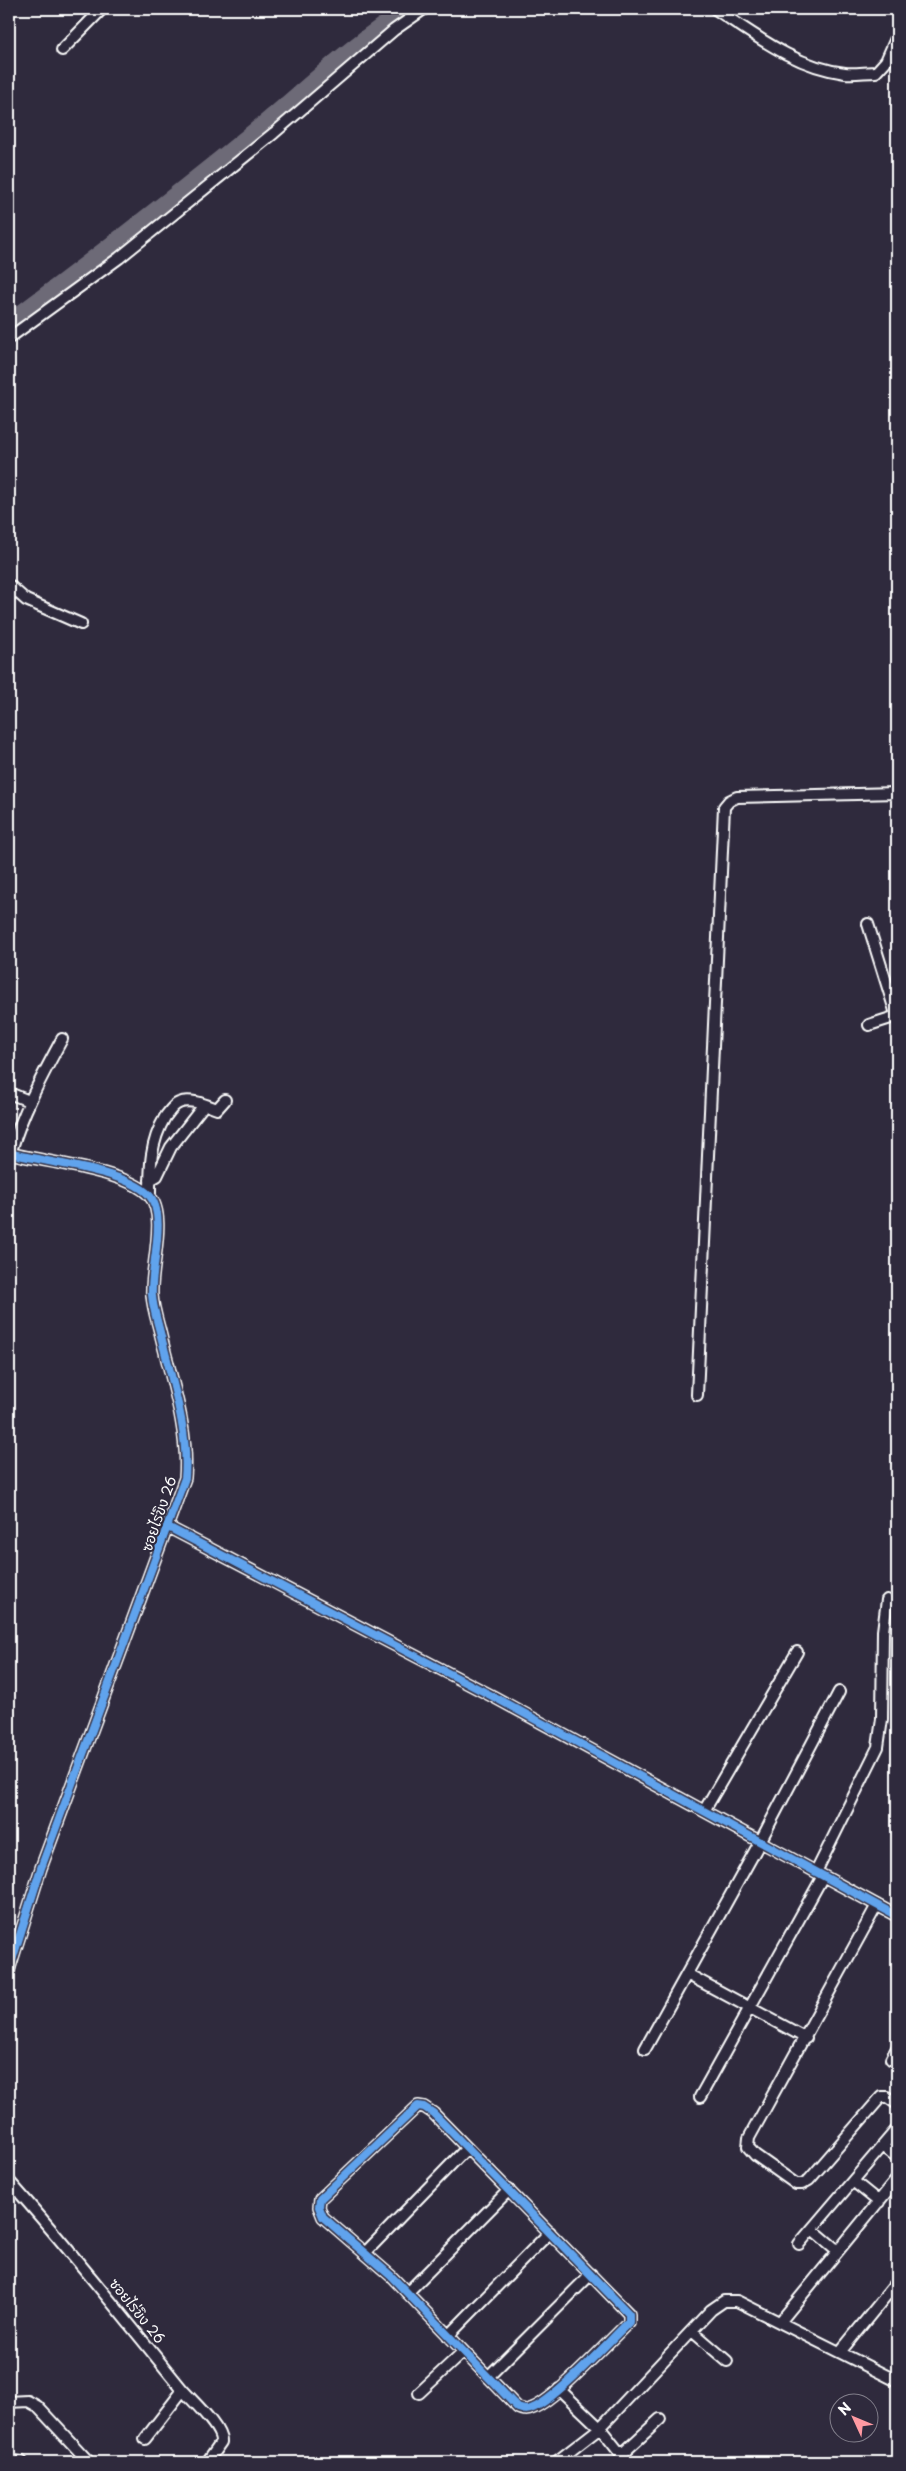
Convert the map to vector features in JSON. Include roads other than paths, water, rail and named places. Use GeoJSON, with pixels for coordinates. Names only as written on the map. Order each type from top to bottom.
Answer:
{"type":"FeatureCollection","features":[{"type":"Feature","properties":{"kind":"street"},"geometry":{"type":"LineString","coordinates":[[62,50],[102,9]]}},
{"type":"Feature","properties":{"kind":"street"},"geometry":{"type":"LineString","coordinates":[[9,338],[119,258],[274,134],[394,30],[424,9]]}},
{"type":"Feature","properties":{"kind":"street"},"geometry":{"type":"LineString","coordinates":[[715,9],[762,42],[804,62],[845,72],[876,72],[886,61],[897,36]]}},
{"type":"Feature","properties":{"kind":"street"},"geometry":{"type":"LineString","coordinates":[[9,585],[26,600],[81,624]]}},
{"type":"Feature","properties":{"kind":"street"},"geometry":{"type":"LineString","coordinates":[[697,1395],[724,807],[729,801],[737,797],[897,793]]}},
{"type":"Feature","properties":{"kind":"street"},"geometry":{"type":"LineString","coordinates":[[868,924],[897,1017],[869,1025]]}},
{"type":"Feature","properties":{"kind":"street"},"geometry":{"type":"LineString","coordinates":[[62,1039],[29,1101],[9,1154],[113,1176],[139,1187],[150,1196]]}},
{"type":"Feature","properties":{"kind":"street"},"geometry":{"type":"LineString","coordinates":[[9,1093],[29,1101]]}},
{"type":"Feature","properties":{"kind":"street","name":"ซอยไร่ขิง 26"},"geometry":{"type":"LineString","coordinates":[[9,1970],[41,1868],[185,1478],[187,1456],[183,1429],[152,1297],[158,1213],[156,1205],[150,1196],[149,1161],[153,1142],[170,1110],[179,1102],[193,1102],[216,1109],[225,1100]]}},
{"type":"Feature","properties":{"kind":"street"},"geometry":{"type":"LineString","coordinates":[[150,1180],[157,1176],[171,1147],[204,1105]]}},
{"type":"Feature","properties":{"kind":"street"},"geometry":{"type":"LineString","coordinates":[[168,1527],[704,1811],[897,1916]]}},
{"type":"Feature","properties":{"kind":"street"},"geometry":{"type":"LineString","coordinates":[[700,2096],[750,2007],[819,1874],[878,1747],[882,1719],[883,1631],[887,1600]]}},
{"type":"Feature","properties":{"kind":"street"},"geometry":{"type":"LineString","coordinates":[[704,1811],[797,1652]]}},
{"type":"Feature","properties":{"kind":"street"},"geometry":{"type":"LineString","coordinates":[[645,2049],[760,1842],[839,1692]]}},
{"type":"Feature","properties":{"kind":"street"},"geometry":{"type":"LineString","coordinates":[[877,1905],[806,2038],[749,2138],[748,2147],[755,2155],[796,2184],[802,2184],[809,2180],[881,2096],[897,2104]]}},
{"type":"Feature","properties":{"kind":"street"},"geometry":{"type":"LineString","coordinates":[[687,1974],[806,2038]]}},
{"type":"Feature","properties":{"kind":"street"},"geometry":{"type":"LineString","coordinates":[[891,2059],[897,2048]]}},
{"type":"Feature","properties":{"kind":"street"},"geometry":{"type":"LineString","coordinates":[[418,2106],[424,2107],[433,2113],[467,2148],[629,2314],[629,2322],[559,2389],[545,2402],[526,2410],[518,2408],[408,2293],[323,2217],[319,2207],[320,2199],[418,2106]]}},
{"type":"Feature","properties":{"kind":"street"},"geometry":{"type":"LineString","coordinates":[[798,2244],[897,2129]]}},
{"type":"Feature","properties":{"kind":"street"},"geometry":{"type":"LineString","coordinates":[[883,2146],[897,2157]]}},
{"type":"Feature","properties":{"kind":"street"},"geometry":{"type":"LineString","coordinates":[[365,2253],[467,2148]]}},
{"type":"Feature","properties":{"kind":"street"},"geometry":{"type":"LineString","coordinates":[[780,2322],[897,2180]]}},
{"type":"Feature","properties":{"kind":"street","name":"ซอยไร่ขิง 26"},"geometry":{"type":"LineString","coordinates":[[9,2181],[65,2244],[222,2436],[221,2442],[207,2462]]}},
{"type":"Feature","properties":{"kind":"street"},"geometry":{"type":"LineString","coordinates":[[853,2181],[879,2202]]}},
{"type":"Feature","properties":{"kind":"street"},"geometry":{"type":"LineString","coordinates":[[408,2293],[509,2190]]}},
{"type":"Feature","properties":{"kind":"street"},"geometry":{"type":"LineString","coordinates":[[812,2228],[838,2251]]}},
{"type":"Feature","properties":{"kind":"street"},"geometry":{"type":"LineString","coordinates":[[448,2336],[550,2232]]}},
{"type":"Feature","properties":{"kind":"street"},"geometry":{"type":"LineString","coordinates":[[488,2377],[591,2274]]}},
{"type":"Feature","properties":{"kind":"street"},"geometry":{"type":"LineString","coordinates":[[840,2352],[897,2282]]}},
{"type":"Feature","properties":{"kind":"street"},"geometry":{"type":"LineString","coordinates":[[556,2462],[600,2428],[710,2310],[724,2301],[737,2301],[897,2381]]}},
{"type":"Feature","properties":{"kind":"street"},"geometry":{"type":"LineString","coordinates":[[692,2331],[727,2361]]}},
{"type":"Feature","properties":{"kind":"street"},"geometry":{"type":"LineString","coordinates":[[419,2392],[464,2352]]}},
{"type":"Feature","properties":{"kind":"street"},"geometry":{"type":"LineString","coordinates":[[559,2389],[600,2428],[624,2458],[660,2419]]}},
{"type":"Feature","properties":{"kind":"street"},"geometry":{"type":"LineString","coordinates":[[145,2439],[183,2390]]}},
{"type":"Feature","properties":{"kind":"street"},"geometry":{"type":"LineString","coordinates":[[9,2402],[28,2401],[37,2406],[89,2462]]}},
{"type":"Feature","properties":{"kind":"waterway"},"geometry":{"type":"LineString","coordinates":[[9,323],[200,176],[352,49],[409,9]]}}]}
